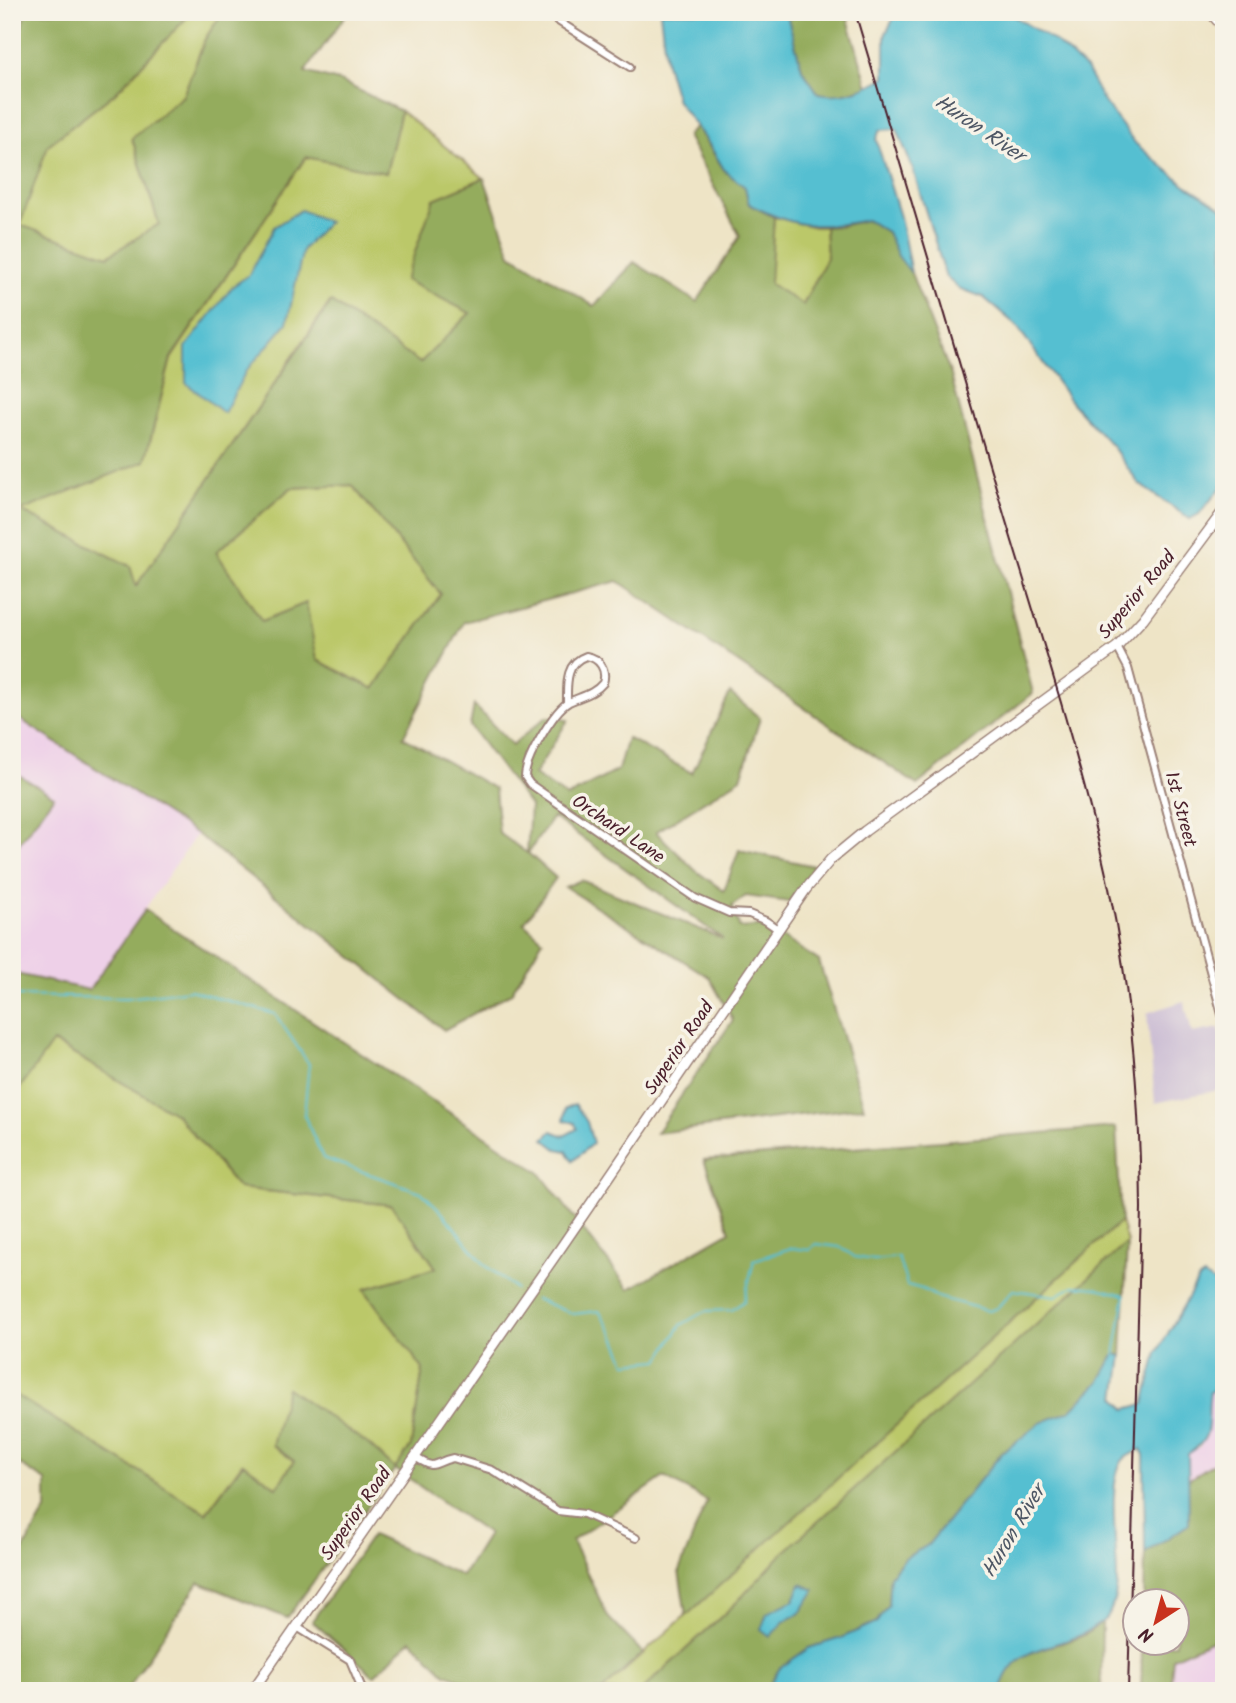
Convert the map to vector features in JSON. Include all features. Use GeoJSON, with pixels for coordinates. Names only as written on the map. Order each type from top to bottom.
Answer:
{"type":"FeatureCollection","features":[{"type":"Feature","properties":{"kind":"main road"},"geometry":{"type":"LineString","coordinates":[[1210,12],[1224,28]]}},
{"type":"Feature","properties":{"kind":"main road","name":"Superior Road"},"geometry":{"type":"LineString","coordinates":[[252,1691],[806,888],[831,859],[865,831],[1117,647],[1143,619],[1224,510]]}},
{"type":"Feature","properties":{"kind":"street"},"geometry":{"type":"LineString","coordinates":[[544,12],[629,67]]}},
{"type":"Feature","properties":{"kind":"street","name":"1st Street"},"geometry":{"type":"LineString","coordinates":[[1117,647],[1128,668],[1224,1021]]}},
{"type":"Feature","properties":{"kind":"street","name":"Orchard Lane"},"geometry":{"type":"LineString","coordinates":[[567,703],[590,694],[603,683],[604,670],[597,659],[586,656],[573,662],[569,671],[567,703],[527,761],[525,777],[530,784],[695,898],[729,913],[749,914],[779,930]]}},
{"type":"Feature","properties":{"kind":"street"},"geometry":{"type":"LineString","coordinates":[[415,1457],[427,1465],[437,1466],[453,1458],[492,1470],[558,1511],[584,1514],[636,1538]]}},
{"type":"Feature","properties":{"kind":"street"},"geometry":{"type":"LineString","coordinates":[[297,1627],[350,1660],[363,1691]]}},
{"type":"Feature","properties":{"kind":"shaded area"},"geometry":{"type":"Polygon","coordinates":[[[12,714],[197,834],[12,1099],[12,714]]]}},
{"type":"Feature","properties":{"kind":"shaded area"},"geometry":{"type":"Polygon","coordinates":[[[1184,1001],[1192,1033],[1219,1028],[1224,1043],[1224,1089],[1155,1103],[1147,1013],[1184,1001]]]}},
{"type":"Feature","properties":{"kind":"shaded area"},"geometry":{"type":"Polygon","coordinates":[[[1217,1388],[1224,1419],[1224,1691],[1145,1691],[1167,1658],[1190,1658],[1190,1588],[1175,1588],[1175,1535],[1188,1480],[1188,1454],[1200,1447],[1208,1434],[1207,1408],[1210,1392],[1217,1388]]]}},
{"type":"Feature","properties":{"kind":"green space"},"geometry":{"type":"Polygon","coordinates":[[[26,12],[192,12],[115,93],[48,145],[20,225],[108,256],[159,224],[132,138],[183,96],[205,39],[223,12],[348,12],[305,72],[342,82],[401,111],[386,173],[306,157],[171,358],[145,461],[21,511],[130,566],[136,586],[331,302],[420,363],[470,313],[405,280],[434,199],[484,178],[511,254],[594,306],[634,262],[697,302],[740,236],[687,136],[696,126],[725,171],[745,187],[749,204],[774,217],[770,284],[803,305],[827,258],[825,227],[867,220],[887,232],[911,273],[951,375],[1033,693],[917,785],[618,581],[464,622],[403,737],[495,789],[499,833],[527,853],[530,806],[470,726],[474,705],[512,745],[546,717],[568,720],[534,775],[567,797],[618,770],[627,738],[692,773],[730,693],[760,718],[741,778],[656,832],[695,870],[724,891],[739,850],[814,866],[789,902],[746,896],[732,906],[740,928],[765,926],[819,961],[864,1107],[656,1133],[733,1020],[709,977],[565,887],[581,880],[723,939],[553,817],[528,853],[556,878],[524,923],[543,940],[511,993],[444,1030],[197,834],[12,714],[12,39],[18,38],[26,12]],[[352,485],[291,488],[216,552],[262,621],[306,603],[317,660],[374,689],[441,594],[352,485]]]}},
{"type":"Feature","properties":{"kind":"green space"},"geometry":{"type":"Polygon","coordinates":[[[192,12],[223,12],[205,39],[183,96],[132,138],[159,224],[108,256],[19,225],[48,145],[115,93],[192,12]]]}},
{"type":"Feature","properties":{"kind":"green space"},"geometry":{"type":"Polygon","coordinates":[[[786,12],[846,12],[868,87],[834,96],[818,93],[802,69],[786,12]]]}},
{"type":"Feature","properties":{"kind":"green space"},"geometry":{"type":"Polygon","coordinates":[[[401,111],[484,178],[434,199],[470,313],[420,363],[330,302],[136,587],[20,511],[145,461],[171,359],[306,157],[386,173],[401,111]]]}},
{"type":"Feature","properties":{"kind":"green space"},"geometry":{"type":"Polygon","coordinates":[[[774,217],[825,227],[827,258],[803,305],[769,284],[774,217]]]}},
{"type":"Feature","properties":{"kind":"green space"},"geometry":{"type":"Polygon","coordinates":[[[352,485],[441,594],[374,689],[317,660],[262,621],[216,552],[291,488],[352,485]]]}},
{"type":"Feature","properties":{"kind":"green space"},"geometry":{"type":"Polygon","coordinates":[[[12,771],[54,796],[12,853],[12,771]]]}},
{"type":"Feature","properties":{"kind":"green space"},"geometry":{"type":"Polygon","coordinates":[[[145,910],[539,1172],[629,1289],[730,1231],[704,1160],[1116,1127],[1121,1221],[686,1616],[679,1571],[707,1501],[664,1477],[572,1541],[608,1617],[643,1653],[602,1691],[488,1691],[446,1674],[411,1640],[374,1676],[312,1621],[372,1535],[462,1576],[488,1534],[395,1469],[411,1446],[423,1369],[364,1289],[436,1268],[392,1205],[239,1188],[176,1114],[53,1042],[12,1099],[12,973],[89,990],[145,910]]]}},
{"type":"Feature","properties":{"kind":"green space"},"geometry":{"type":"Polygon","coordinates":[[[52,1042],[176,1114],[239,1188],[392,1205],[436,1268],[364,1289],[423,1369],[411,1446],[395,1469],[368,1444],[294,1461],[277,1488],[242,1463],[206,1513],[12,1393],[12,1269],[16,1268],[12,1264],[12,1099],[52,1042]]]}},
{"type":"Feature","properties":{"kind":"green space"},"geometry":{"type":"Polygon","coordinates":[[[1121,1221],[1127,1243],[784,1553],[737,1602],[641,1691],[602,1691],[1121,1221]]]}},
{"type":"Feature","properties":{"kind":"green space"},"geometry":{"type":"Polygon","coordinates":[[[1127,1243],[1122,1356],[1115,1354],[1100,1381],[1070,1411],[1040,1423],[1001,1454],[928,1545],[905,1558],[890,1576],[888,1605],[877,1622],[809,1648],[780,1668],[766,1691],[641,1691],[737,1602],[783,1553],[1127,1243]]]}},
{"type":"Feature","properties":{"kind":"green space"},"geometry":{"type":"Polygon","coordinates":[[[287,1388],[368,1444],[395,1469],[287,1618],[199,1582],[126,1691],[12,1691],[12,1565],[14,1566],[46,1510],[46,1481],[12,1460],[12,1393],[206,1513],[243,1463],[277,1487],[294,1461],[272,1445],[287,1388]]]}},
{"type":"Feature","properties":{"kind":"green space"},"geometry":{"type":"Polygon","coordinates":[[[1224,1456],[1224,1691],[1221,1691],[1221,1636],[1190,1650],[1190,1588],[1144,1588],[1145,1553],[1189,1524],[1188,1480],[1224,1456]]]}},
{"type":"Feature","properties":{"kind":"green space"},"geometry":{"type":"Polygon","coordinates":[[[1102,1622],[1101,1691],[1000,1691],[1014,1664],[1023,1657],[1033,1651],[1084,1635],[1102,1622]]]}},
{"type":"Feature","properties":{"kind":"green space"},"geometry":{"type":"Polygon","coordinates":[[[1142,1658],[1173,1658],[1170,1691],[1141,1691],[1142,1658]]]}},
{"type":"Feature","properties":{"kind":"water","name":"Huron River"},"geometry":{"type":"Polygon","coordinates":[[[660,12],[786,12],[802,69],[818,93],[853,92],[885,77],[885,35],[897,12],[1007,12],[1057,43],[1086,69],[1104,102],[1136,144],[1183,183],[1224,209],[1224,484],[1199,514],[1190,519],[1139,484],[1113,447],[1072,403],[1016,325],[983,297],[958,288],[946,277],[913,170],[897,129],[880,130],[876,139],[900,217],[911,273],[898,256],[887,232],[867,220],[834,225],[806,224],[779,218],[749,204],[745,187],[725,171],[707,141],[677,101],[666,63],[660,12]]]}},
{"type":"Feature","properties":{"kind":"water"},"geometry":{"type":"Polygon","coordinates":[[[301,210],[328,222],[303,249],[287,323],[246,371],[224,413],[186,383],[186,347],[233,286],[249,275],[274,227],[301,210]]]}},
{"type":"Feature","properties":{"kind":"water"},"geometry":{"type":"Polygon","coordinates":[[[575,1104],[587,1122],[593,1143],[573,1161],[567,1151],[557,1149],[544,1139],[552,1131],[564,1136],[577,1129],[575,1123],[564,1120],[566,1108],[575,1104]]]}},
{"type":"Feature","properties":{"kind":"water","name":"Huron River"},"geometry":{"type":"Polygon","coordinates":[[[1204,1276],[1224,1289],[1224,1419],[1217,1388],[1210,1392],[1208,1427],[1203,1441],[1188,1454],[1189,1524],[1145,1553],[1144,1455],[1141,1449],[1123,1460],[1115,1483],[1114,1500],[1117,1587],[1106,1619],[1083,1634],[1028,1654],[1007,1674],[1000,1691],[766,1691],[780,1668],[809,1648],[877,1622],[888,1605],[890,1576],[905,1558],[928,1545],[1001,1454],[1040,1423],[1070,1411],[1100,1381],[1115,1354],[1122,1356],[1116,1398],[1126,1409],[1144,1404],[1157,1353],[1198,1280],[1204,1276]]]}},
{"type":"Feature","properties":{"kind":"water"},"geometry":{"type":"Polygon","coordinates":[[[801,1584],[815,1590],[800,1613],[783,1622],[770,1637],[761,1630],[767,1613],[794,1600],[801,1584]]]}},
{"type":"Feature","properties":{"kind":"waterway"},"geometry":{"type":"LineString","coordinates":[[12,996],[127,998],[190,990],[275,1014],[309,1064],[304,1115],[323,1158],[421,1192],[439,1209],[485,1265],[516,1289]]}},
{"type":"Feature","properties":{"kind":"waterway"},"geometry":{"type":"LineString","coordinates":[[536,1299],[573,1314],[599,1311],[616,1339],[626,1363],[659,1360],[681,1325],[705,1311],[732,1310],[744,1301],[754,1260],[791,1248],[809,1250],[816,1244],[840,1247],[855,1257],[874,1260],[898,1257],[907,1285],[937,1297],[989,1311],[997,1308],[1013,1290],[1056,1296],[1073,1286],[1097,1288],[1125,1295],[1115,1355]]}},
{"type":"Feature","properties":{"kind":"railway"},"geometry":{"type":"LineString","coordinates":[[855,12],[1074,748],[1117,928],[1129,1007],[1136,1087],[1141,1208],[1128,1691]]}}]}
